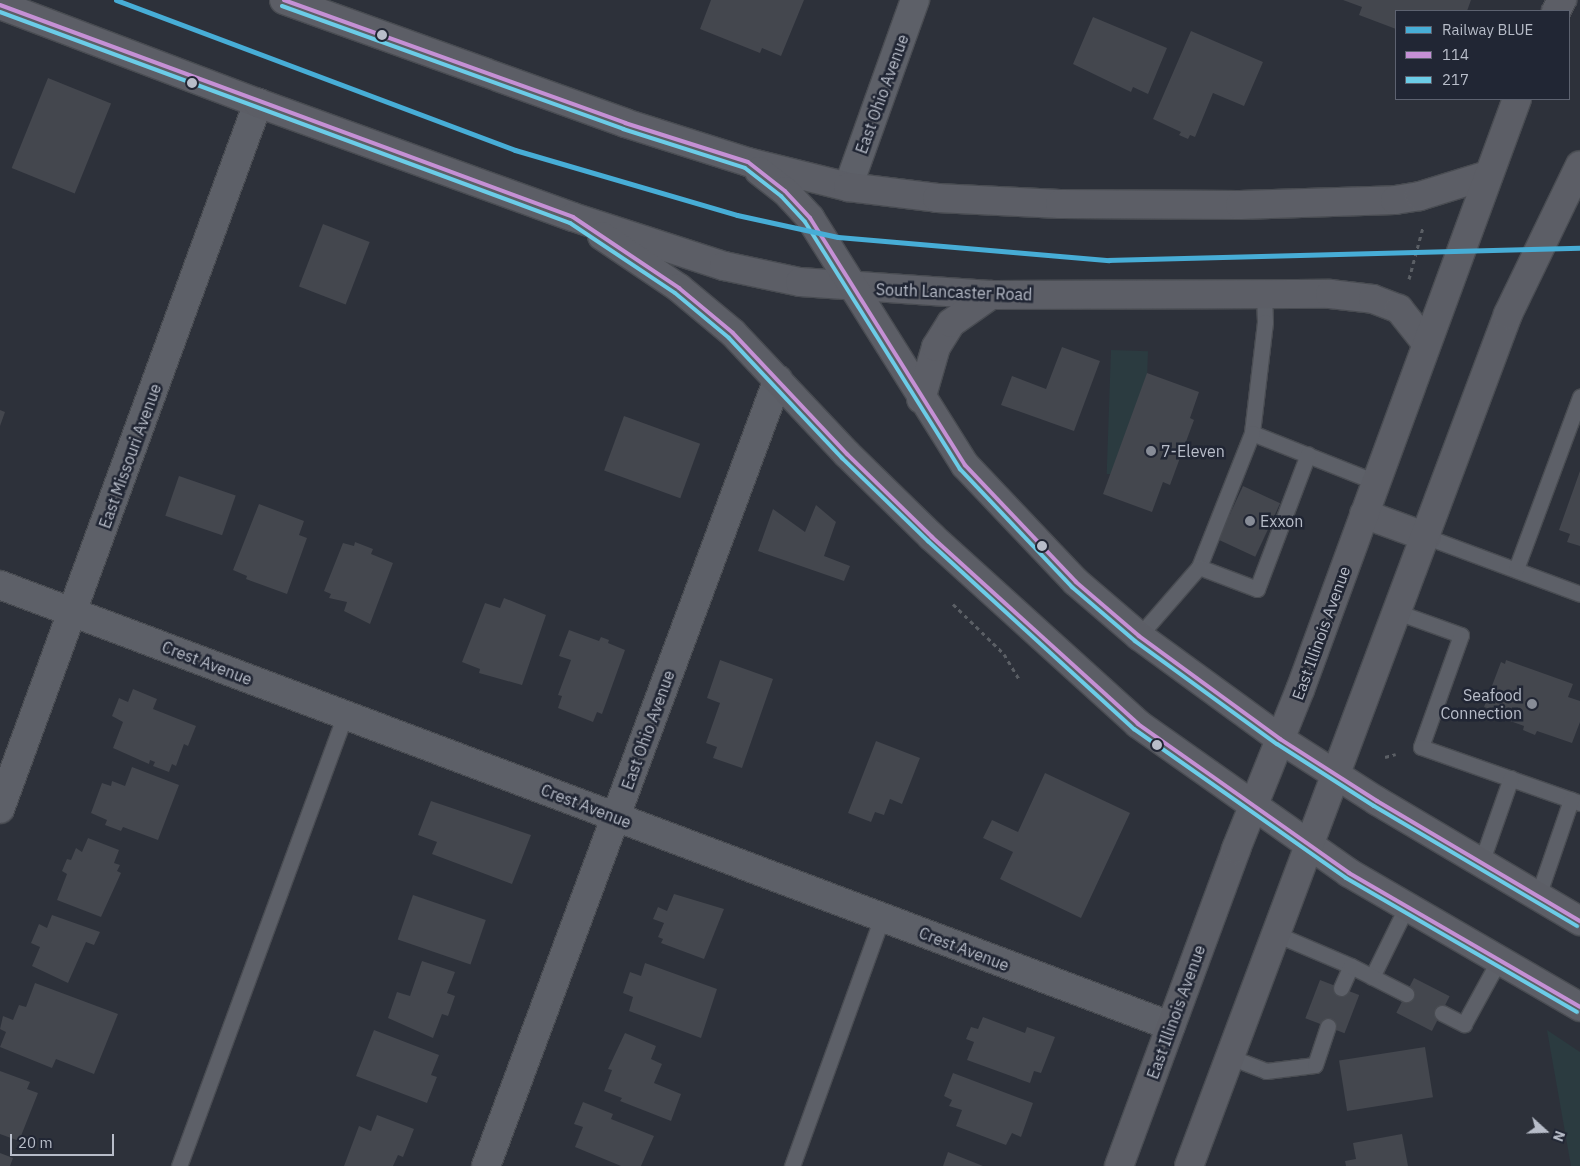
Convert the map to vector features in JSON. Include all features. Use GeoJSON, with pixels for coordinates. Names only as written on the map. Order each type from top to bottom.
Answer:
{"type":"FeatureCollection","features":[{"type":"Feature","properties":{"kind":"main road"},"geometry":{"type":"LineString","coordinates":[[290,1],[625,123],[748,162],[848,188],[937,198],[1060,204],[1240,205],[1395,200],[1420,196],[1488,175]]}},
{"type":"Feature","properties":{"kind":"main road","name":"South Lancaster Road"},"geometry":{"type":"LineString","coordinates":[[0,4],[258,103],[574,217],[724,266],[800,282],[991,295],[1330,294],[1373,299],[1400,309],[1426,343]]}},
{"type":"Feature","properties":{"kind":"main road","name":"East Illinois Avenue"},"geometry":{"type":"LineString","coordinates":[[1119,1166],[1376,482],[1517,100]]}},
{"type":"Feature","properties":{"kind":"main road"},"geometry":{"type":"LineString","coordinates":[[748,162],[786,191],[810,218],[921,399],[965,465],[1009,515],[1076,582],[1140,636],[1280,739],[1337,776],[1580,921]]}},
{"type":"Feature","properties":{"kind":"main road"},"geometry":{"type":"LineString","coordinates":[[1189,1166],[1308,845],[1337,776],[1427,536],[1508,314],[1580,165]]}},
{"type":"Feature","properties":{"kind":"main road"},"geometry":{"type":"LineString","coordinates":[[574,217],[679,288],[733,332],[847,454],[1048,644],[1138,724],[1308,845],[1407,906],[1580,1007]]}},
{"type":"Feature","properties":{"kind":"main road"},"geometry":{"type":"LineString","coordinates":[[921,399],[936,347],[951,323],[991,295]]}},
{"type":"Feature","properties":{"kind":"main road"},"geometry":{"type":"LineString","coordinates":[[1364,514],[1427,536]]}},
{"type":"Feature","properties":{"kind":"street","name":"East Ohio Avenue"},"geometry":{"type":"LineString","coordinates":[[848,188],[915,0]]}},
{"type":"Feature","properties":{"kind":"street","name":"East Missouri Avenue"},"geometry":{"type":"LineString","coordinates":[[0,809],[74,612],[258,103]]}},
{"type":"Feature","properties":{"kind":"street","name":"East Ohio Avenue"},"geometry":{"type":"LineString","coordinates":[[486,1166],[778,379]]}},
{"type":"Feature","properties":{"kind":"street","name":"Crest Avenue"},"geometry":{"type":"LineString","coordinates":[[0,585],[1171,1026]]}},
{"type":"Feature","properties":{"kind":"lane"},"geometry":{"type":"LineString","coordinates":[[1140,636],[1199,567],[1252,433],[1265,322],[1264,294]]}},
{"type":"Feature","properties":{"kind":"lane"},"geometry":{"type":"LineString","coordinates":[[1516,570],[1580,397]]}},
{"type":"Feature","properties":{"kind":"lane"},"geometry":{"type":"LineString","coordinates":[[1252,433],[1376,482]]}},
{"type":"Feature","properties":{"kind":"lane"},"geometry":{"type":"LineString","coordinates":[[1199,567],[1257,589],[1308,454]]}},
{"type":"Feature","properties":{"kind":"lane"},"geometry":{"type":"LineString","coordinates":[[1427,536],[1580,594]]}},
{"type":"Feature","properties":{"kind":"lane"},"geometry":{"type":"LineString","coordinates":[[1398,612],[1461,635],[1421,747],[1576,802],[1538,896]]}},
{"type":"Feature","properties":{"kind":"lane"},"geometry":{"type":"LineString","coordinates":[[179,1166],[345,715]]}},
{"type":"Feature","properties":{"kind":"lane"},"geometry":{"type":"LineString","coordinates":[[1481,863],[1511,778]]}},
{"type":"Feature","properties":{"kind":"lane"},"geometry":{"type":"LineString","coordinates":[[1372,977],[1407,906]]}},
{"type":"Feature","properties":{"kind":"lane"},"geometry":{"type":"LineString","coordinates":[[792,1166],[882,918]]}},
{"type":"Feature","properties":{"kind":"lane"},"geometry":{"type":"LineString","coordinates":[[1276,934],[1350,966],[1406,994]]}},
{"type":"Feature","properties":{"kind":"lane"},"geometry":{"type":"LineString","coordinates":[[1442,1013],[1464,1024],[1499,960]]}},
{"type":"Feature","properties":{"kind":"lane"},"geometry":{"type":"LineString","coordinates":[[1341,988],[1350,966]]}},
{"type":"Feature","properties":{"kind":"lane"},"geometry":{"type":"LineString","coordinates":[[1230,1057],[1266,1071],[1314,1065],[1328,1026]]}},
{"type":"Feature","properties":{"kind":"path"},"geometry":{"type":"LineString","coordinates":[[1408,285],[1424,221]]}},
{"type":"Feature","properties":{"kind":"path"},"geometry":{"type":"LineString","coordinates":[[953,604],[1004,654],[1019,679]]}},
{"type":"Feature","properties":{"kind":"shaded area"},"geometry":{"type":"Polygon","coordinates":[[[1111,350],[1148,351],[1144,475],[1107,474],[1111,350]]]}},
{"type":"Feature","properties":{"kind":"shaded area"},"geometry":{"type":"Polygon","coordinates":[[[1547,1030],[1580,1052],[1580,1166],[1571,1166],[1547,1030]]]}},
{"type":"Feature","properties":{"kind":"building"},"geometry":{"type":"Polygon","coordinates":[[[711,0],[804,0],[781,56],[762,48],[760,53],[700,29],[711,0]]]}},
{"type":"Feature","properties":{"kind":"building"},"geometry":{"type":"Polygon","coordinates":[[[1343,0],[1471,0],[1467,10],[1395,10],[1395,29],[1359,15],[1362,7],[1343,0]]]}},
{"type":"Feature","properties":{"kind":"building"},"geometry":{"type":"Polygon","coordinates":[[[1093,17],[1167,48],[1148,94],[1133,87],[1131,92],[1073,64],[1093,17]]]}},
{"type":"Feature","properties":{"kind":"building"},"geometry":{"type":"Polygon","coordinates":[[[1191,31],[1263,62],[1244,106],[1213,93],[1195,137],[1190,135],[1188,139],[1179,135],[1181,132],[1153,119],[1191,31]]]}},
{"type":"Feature","properties":{"kind":"building"},"geometry":{"type":"Polygon","coordinates":[[[48,78],[111,103],[75,193],[12,168],[48,78]]]}},
{"type":"Feature","properties":{"kind":"building"},"geometry":{"type":"Polygon","coordinates":[[[323,224],[370,242],[346,304],[299,287],[323,224]]]}},
{"type":"Feature","properties":{"kind":"building"},"geometry":{"type":"Polygon","coordinates":[[[1062,347],[1100,361],[1074,431],[1001,405],[1012,376],[1046,389],[1062,347]]]}},
{"type":"Feature","properties":{"kind":"building","name":"7-Eleven"},"geometry":{"type":"Polygon","coordinates":[[[1147,373],[1199,392],[1190,418],[1194,420],[1170,485],[1163,482],[1152,512],[1103,494],[1147,373]]]}},
{"type":"Feature","properties":{"kind":"building"},"geometry":{"type":"Polygon","coordinates":[[[0,410],[5,412],[0,426],[0,410]]]}},
{"type":"Feature","properties":{"kind":"building"},"geometry":{"type":"Polygon","coordinates":[[[624,416],[700,444],[680,498],[604,471],[624,416]]]}},
{"type":"Feature","properties":{"kind":"building"},"geometry":{"type":"Polygon","coordinates":[[[1580,471],[1580,546],[1567,542],[1570,534],[1559,530],[1580,471]]]}},
{"type":"Feature","properties":{"kind":"building"},"geometry":{"type":"Polygon","coordinates":[[[179,476],[236,496],[222,535],[165,516],[179,476]]]}},
{"type":"Feature","properties":{"kind":"building","name":"Exxon"},"geometry":{"type":"Polygon","coordinates":[[[1243,486],[1280,503],[1255,557],[1218,539],[1243,486]]]}},
{"type":"Feature","properties":{"kind":"building"},"geometry":{"type":"Polygon","coordinates":[[[259,504],[304,521],[299,535],[307,538],[287,594],[246,579],[247,576],[233,570],[259,504]]]}},
{"type":"Feature","properties":{"kind":"building"},"geometry":{"type":"Polygon","coordinates":[[[816,505],[836,522],[824,556],[850,566],[844,581],[758,551],[773,509],[805,532],[816,505]]]}},
{"type":"Feature","properties":{"kind":"building"},"geometry":{"type":"Polygon","coordinates":[[[355,542],[373,549],[371,554],[393,563],[370,624],[344,611],[347,602],[329,598],[331,594],[324,591],[343,543],[354,546],[355,542]]]}},
{"type":"Feature","properties":{"kind":"building"},"geometry":{"type":"Polygon","coordinates":[[[504,598],[546,615],[522,685],[479,673],[480,669],[462,662],[485,603],[500,608],[504,598]]]}},
{"type":"Feature","properties":{"kind":"building"},"geometry":{"type":"Polygon","coordinates":[[[569,630],[599,641],[601,637],[609,640],[608,643],[625,650],[602,714],[597,712],[593,722],[558,708],[562,696],[558,695],[571,660],[559,656],[569,630]]]}},
{"type":"Feature","properties":{"kind":"building"},"geometry":{"type":"Polygon","coordinates":[[[720,660],[773,679],[742,768],[713,758],[717,747],[706,743],[720,703],[707,698],[720,660]]]}},
{"type":"Feature","properties":{"kind":"building","name":"Seafood Connection"},"geometry":{"type":"Polygon","coordinates":[[[1506,660],[1573,684],[1568,697],[1580,701],[1580,722],[1572,743],[1537,731],[1535,735],[1523,730],[1524,726],[1488,713],[1490,709],[1484,707],[1501,662],[1505,664],[1506,660]]]}},
{"type":"Feature","properties":{"kind":"building"},"geometry":{"type":"Polygon","coordinates":[[[133,689],[157,699],[153,709],[196,726],[188,746],[184,744],[176,766],[172,764],[169,772],[153,766],[155,762],[150,760],[149,764],[113,748],[123,722],[112,716],[119,698],[128,702],[133,689]]]}},
{"type":"Feature","properties":{"kind":"building"},"geometry":{"type":"Polygon","coordinates":[[[876,741],[920,758],[902,804],[890,799],[884,815],[875,812],[871,822],[848,813],[876,741]]]}},
{"type":"Feature","properties":{"kind":"building"},"geometry":{"type":"Polygon","coordinates":[[[132,767],[179,785],[158,840],[123,827],[121,831],[105,825],[107,820],[91,813],[102,783],[111,786],[112,781],[125,786],[132,767]]]}},
{"type":"Feature","properties":{"kind":"building"},"geometry":{"type":"Polygon","coordinates":[[[1045,773],[1130,813],[1081,918],[1000,879],[1013,852],[983,838],[992,820],[1018,832],[1045,773]]]}},
{"type":"Feature","properties":{"kind":"building"},"geometry":{"type":"Polygon","coordinates":[[[431,801],[531,835],[512,884],[432,854],[437,842],[418,835],[431,801]]]}},
{"type":"Feature","properties":{"kind":"building"},"geometry":{"type":"Polygon","coordinates":[[[88,838],[119,850],[114,863],[120,865],[117,871],[121,873],[101,917],[57,900],[67,874],[62,871],[67,859],[71,860],[76,848],[82,852],[88,838]]]}},
{"type":"Feature","properties":{"kind":"building"},"geometry":{"type":"Polygon","coordinates":[[[674,894],[724,909],[704,959],[661,943],[663,939],[658,937],[664,923],[653,919],[658,907],[667,911],[674,894]]]}},
{"type":"Feature","properties":{"kind":"building"},"geometry":{"type":"Polygon","coordinates":[[[413,895],[486,920],[471,965],[398,939],[413,895]]]}},
{"type":"Feature","properties":{"kind":"building"},"geometry":{"type":"Polygon","coordinates":[[[52,915],[100,932],[94,945],[86,942],[68,983],[32,966],[40,947],[31,943],[39,924],[47,928],[52,915]]]}},
{"type":"Feature","properties":{"kind":"building"},"geometry":{"type":"Polygon","coordinates":[[[422,961],[455,972],[447,993],[455,996],[448,1016],[442,1014],[433,1038],[388,1018],[397,992],[410,996],[422,961]]]}},
{"type":"Feature","properties":{"kind":"building"},"geometry":{"type":"Polygon","coordinates":[[[645,963],[717,989],[701,1038],[629,1011],[633,997],[623,993],[630,972],[641,976],[645,963]]]}},
{"type":"Feature","properties":{"kind":"building"},"geometry":{"type":"Polygon","coordinates":[[[1414,978],[1450,996],[1432,1031],[1396,1013],[1414,978]]]}},
{"type":"Feature","properties":{"kind":"building"},"geometry":{"type":"Polygon","coordinates":[[[1320,980],[1359,995],[1345,1033],[1305,1018],[1320,980]]]}},
{"type":"Feature","properties":{"kind":"building"},"geometry":{"type":"Polygon","coordinates":[[[35,983],[118,1014],[94,1074],[56,1059],[52,1068],[0,1047],[6,1032],[0,1029],[3,1016],[13,1020],[19,1005],[26,1007],[35,983]]]}},
{"type":"Feature","properties":{"kind":"building"},"geometry":{"type":"Polygon","coordinates":[[[983,1017],[1025,1033],[1027,1027],[1055,1037],[1041,1073],[1034,1071],[1030,1083],[967,1060],[974,1042],[966,1039],[971,1027],[978,1029],[983,1017]]]}},
{"type":"Feature","properties":{"kind":"building"},"geometry":{"type":"Polygon","coordinates":[[[374,1030],[439,1055],[431,1075],[437,1077],[427,1103],[356,1076],[374,1030]]]}},
{"type":"Feature","properties":{"kind":"building"},"geometry":{"type":"Polygon","coordinates":[[[625,1033],[656,1046],[651,1059],[662,1064],[654,1083],[681,1094],[671,1121],[620,1101],[622,1098],[604,1091],[612,1070],[608,1069],[625,1033]]]}},
{"type":"Feature","properties":{"kind":"building"},"geometry":{"type":"Polygon","coordinates":[[[1425,1047],[1433,1097],[1347,1111],[1339,1061],[1425,1047]]]}},
{"type":"Feature","properties":{"kind":"building"},"geometry":{"type":"Polygon","coordinates":[[[0,1071],[30,1082],[27,1089],[38,1093],[19,1141],[0,1134],[0,1071]]]}},
{"type":"Feature","properties":{"kind":"building"},"geometry":{"type":"Polygon","coordinates":[[[953,1073],[1033,1103],[1021,1137],[1012,1133],[1006,1145],[956,1126],[962,1110],[949,1106],[952,1100],[944,1096],[953,1073]]]}},
{"type":"Feature","properties":{"kind":"building"},"geometry":{"type":"Polygon","coordinates":[[[583,1102],[613,1114],[611,1119],[654,1136],[641,1166],[621,1166],[575,1147],[583,1127],[574,1124],[583,1102]]]}},
{"type":"Feature","properties":{"kind":"building"},"geometry":{"type":"Polygon","coordinates":[[[377,1115],[414,1129],[403,1157],[398,1155],[393,1166],[344,1166],[359,1126],[371,1131],[377,1115]]]}},
{"type":"Feature","properties":{"kind":"building"},"geometry":{"type":"Polygon","coordinates":[[[1402,1134],[1408,1166],[1346,1166],[1345,1161],[1356,1159],[1353,1143],[1402,1134]]]}},
{"type":"Feature","properties":{"kind":"building"},"geometry":{"type":"Polygon","coordinates":[[[948,1152],[983,1166],[943,1166],[948,1152]]]}},
{"type":"Feature","properties":{"kind":"building"},"geometry":{"type":"Polygon","coordinates":[[[0,1153],[13,1158],[10,1166],[0,1166],[0,1153]]]}},
{"type":"Feature","properties":{"kind":"rail line","name":"BLUE"},"geometry":{"type":"LineString","coordinates":[[116,0],[515,150],[737,215],[838,237],[1109,260],[1580,248]]}},
{"type":"Feature","properties":{"kind":"transit line","name":"114"},"geometry":{"type":"LineString","coordinates":[[284,0],[625,123],[748,162],[785,191],[810,218],[965,465],[1076,582],[1139,636],[1280,739],[1377,801],[1580,921]]}},
{"type":"Feature","properties":{"kind":"transit line","name":"114"},"geometry":{"type":"LineString","coordinates":[[0,5],[573,217],[679,288],[733,333],[847,454],[932,537],[1138,724],[1349,873],[1580,1007]]}},
{"type":"Feature","properties":{"kind":"transit line","name":"217"},"geometry":{"type":"LineString","coordinates":[[282,6],[623,129],[745,168],[781,196],[805,222],[960,469],[1072,587],[1135,641],[1277,744],[1374,806],[1577,926]]}},
{"type":"Feature","properties":{"kind":"transit line","name":"217"},"geometry":{"type":"LineString","coordinates":[[0,12],[570,223],[675,293],[729,338],[842,458],[928,541],[1134,729],[1346,878],[1577,1012]]}},
{"type":"Feature","properties":{"kind":"place","name":"7-Eleven"},"geometry":{"type":"Point","coordinates":[1151,451]}},
{"type":"Feature","properties":{"kind":"place","name":"Exxon"},"geometry":{"type":"Point","coordinates":[1250,521]}},
{"type":"Feature","properties":{"kind":"place","name":"Seafood Connection"},"geometry":{"type":"Point","coordinates":[1532,704]}}]}
